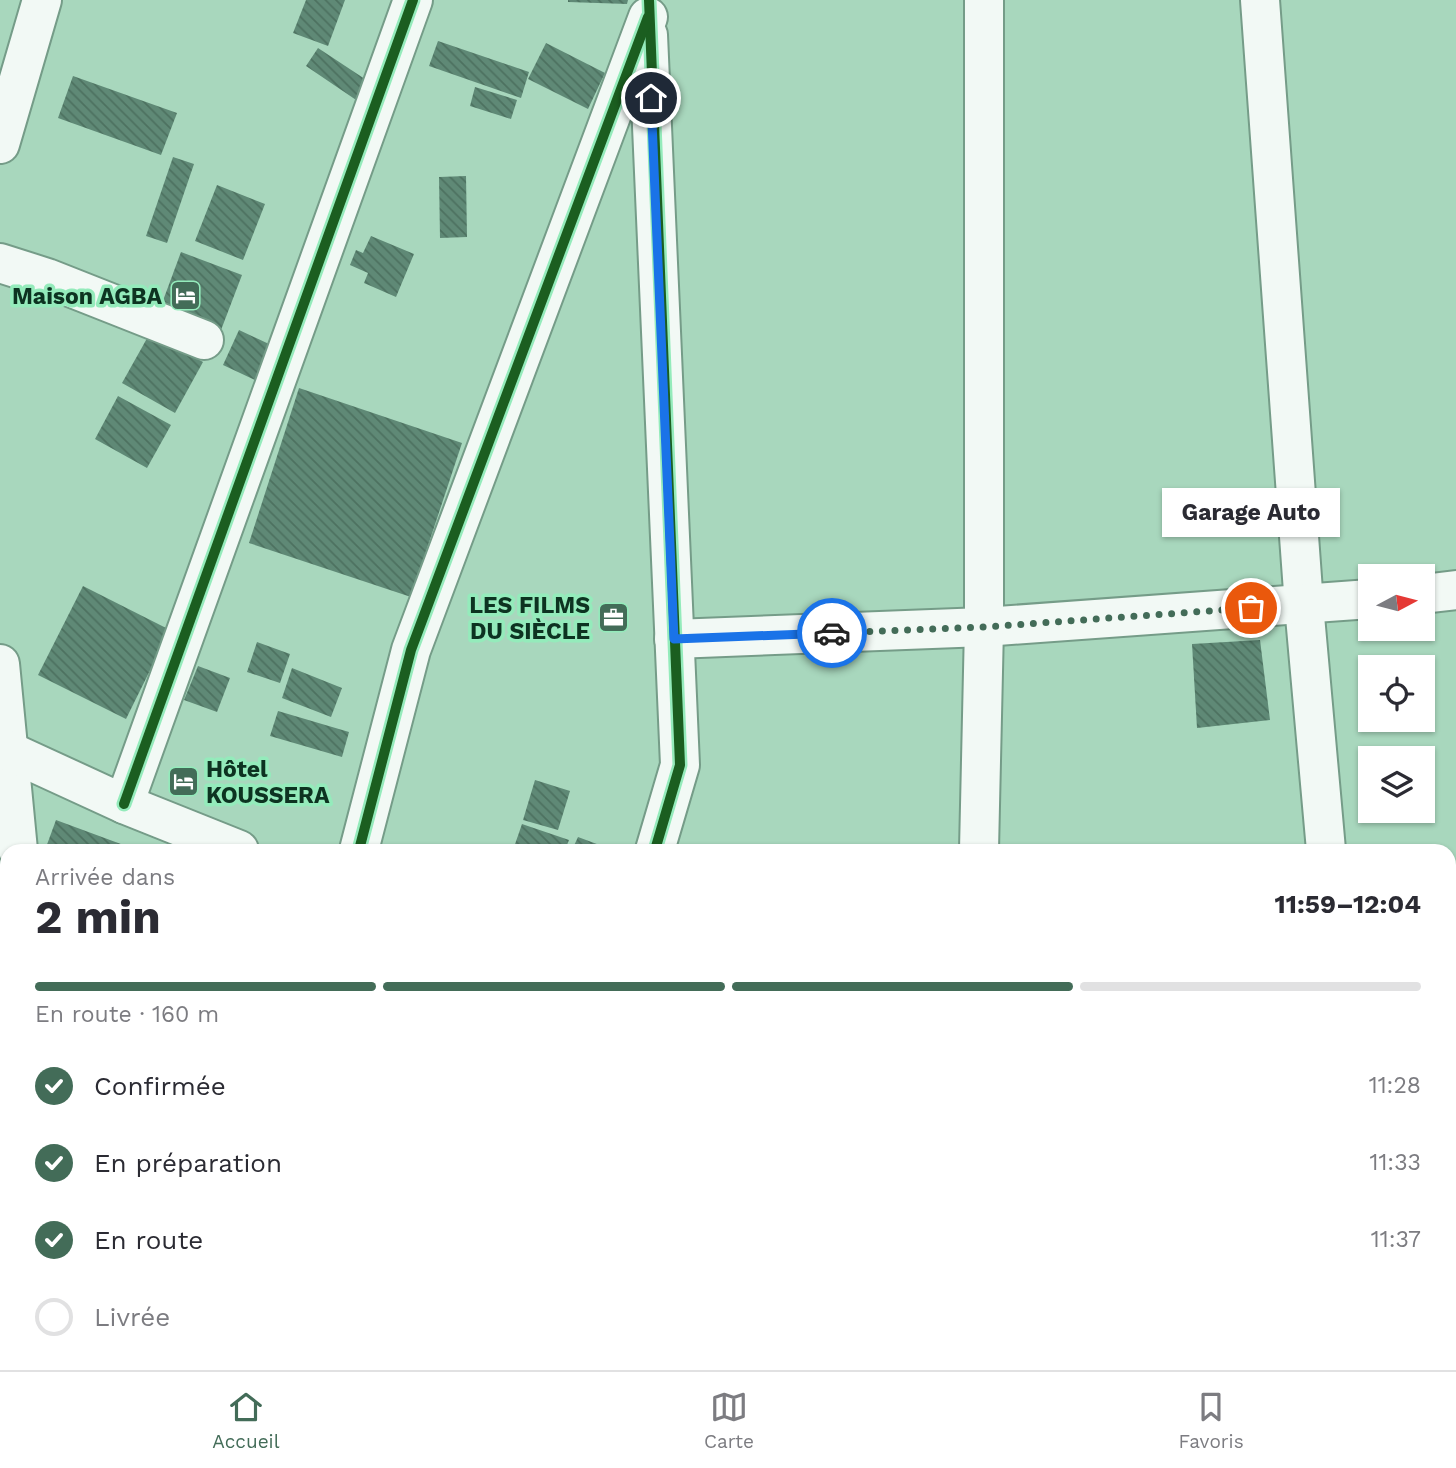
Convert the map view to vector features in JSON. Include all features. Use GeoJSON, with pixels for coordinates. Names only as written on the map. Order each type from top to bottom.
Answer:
{"type":"FeatureCollection","features":[{"type":"Feature","properties":{"kind":"street"},"geometry":{"type":"LineString","coordinates":[[0,144],[43,0]]}},
{"type":"Feature","properties":{"kind":"street"},"geometry":{"type":"LineString","coordinates":[[124,804],[413,0]]}},
{"type":"Feature","properties":{"kind":"street"},"geometry":{"type":"LineString","coordinates":[[979,844],[984,627],[984,0]]}},
{"type":"Feature","properties":{"kind":"street"},"geometry":{"type":"LineString","coordinates":[[1260,0],[1304,605],[1325,844]]}},
{"type":"Feature","properties":{"kind":"street"},"geometry":{"type":"LineString","coordinates":[[648,9],[680,765],[657,844]]}},
{"type":"Feature","properties":{"kind":"street"},"geometry":{"type":"LineString","coordinates":[[361,844],[411,650],[648,9]]}},
{"type":"Feature","properties":{"kind":"street"},"geometry":{"type":"LineString","coordinates":[[0,263],[60,282],[204,340]]}},
{"type":"Feature","properties":{"kind":"street"},"geometry":{"type":"LineString","coordinates":[[1435,593],[1456,590]]}},
{"type":"Feature","properties":{"kind":"street"},"geometry":{"type":"LineString","coordinates":[[674,639],[984,627],[1358,599]]}},
{"type":"Feature","properties":{"kind":"street"},"geometry":{"type":"LineString","coordinates":[[0,664],[4,748],[17,844]]}},
{"type":"Feature","properties":{"kind":"street"},"geometry":{"type":"LineString","coordinates":[[4,748],[124,804],[224,844]]}},
{"type":"Feature","properties":{"kind":"building"},"geometry":{"type":"Polygon","coordinates":[[[306,0],[345,0],[328,46],[293,33],[306,0]]]}},
{"type":"Feature","properties":{"kind":"building"},"geometry":{"type":"Polygon","coordinates":[[[568,0],[628,0],[627,4],[568,0]]]}},
{"type":"Feature","properties":{"kind":"building"},"geometry":{"type":"Polygon","coordinates":[[[438,41],[529,72],[521,98],[429,66],[438,41]]]}},
{"type":"Feature","properties":{"kind":"building"},"geometry":{"type":"Polygon","coordinates":[[[546,43],[605,73],[588,109],[528,79],[546,43]]]}},
{"type":"Feature","properties":{"kind":"building"},"geometry":{"type":"Polygon","coordinates":[[[318,48],[377,87],[365,106],[306,66],[318,48]]]}},
{"type":"Feature","properties":{"kind":"building"},"geometry":{"type":"Polygon","coordinates":[[[73,76],[177,113],[161,155],[58,118],[73,76]]]}},
{"type":"Feature","properties":{"kind":"building"},"geometry":{"type":"Polygon","coordinates":[[[475,87],[517,100],[511,119],[470,106],[475,87]]]}},
{"type":"Feature","properties":{"kind":"building"},"geometry":{"type":"Polygon","coordinates":[[[173,157],[194,164],[167,243],[146,236],[173,157]]]}},
{"type":"Feature","properties":{"kind":"building"},"geometry":{"type":"Polygon","coordinates":[[[466,176],[467,237],[440,238],[439,177],[466,176]]]}},
{"type":"Feature","properties":{"kind":"building"},"geometry":{"type":"Polygon","coordinates":[[[217,185],[265,204],[243,260],[195,241],[217,185]]]}},
{"type":"Feature","properties":{"kind":"building"},"geometry":{"type":"Polygon","coordinates":[[[371,236],[414,254],[396,297],[364,283],[368,273],[350,265],[356,250],[363,253],[371,236]]]}},
{"type":"Feature","properties":{"kind":"building"},"geometry":{"type":"Polygon","coordinates":[[[181,252],[242,275],[221,330],[161,306],[181,252]]]}},
{"type":"Feature","properties":{"kind":"building"},"geometry":{"type":"Polygon","coordinates":[[[239,330],[284,351],[268,386],[223,365],[239,330]]]}},
{"type":"Feature","properties":{"kind":"building"},"geometry":{"type":"Polygon","coordinates":[[[150,333],[203,362],[175,413],[122,383],[150,333]]]}},
{"type":"Feature","properties":{"kind":"building"},"geometry":{"type":"Polygon","coordinates":[[[299,388],[462,443],[411,597],[249,543],[299,388]]]}},
{"type":"Feature","properties":{"kind":"building"},"geometry":{"type":"Polygon","coordinates":[[[118,396],[171,425],[147,468],[95,439],[118,396]]]}},
{"type":"Feature","properties":{"kind":"building"},"geometry":{"type":"Polygon","coordinates":[[[83,586],[170,630],[126,719],[38,675],[83,586]]]}},
{"type":"Feature","properties":{"kind":"building"},"geometry":{"type":"Polygon","coordinates":[[[1260,640],[1270,720],[1197,728],[1192,644],[1260,640]]]}},
{"type":"Feature","properties":{"kind":"building"},"geometry":{"type":"Polygon","coordinates":[[[257,642],[290,654],[280,683],[247,672],[257,642]]]}},
{"type":"Feature","properties":{"kind":"building"},"geometry":{"type":"Polygon","coordinates":[[[198,666],[230,678],[217,712],[184,700],[198,666]]]}},
{"type":"Feature","properties":{"kind":"building"},"geometry":{"type":"Polygon","coordinates":[[[292,668],[342,688],[331,717],[282,698],[292,668]]]}},
{"type":"Feature","properties":{"kind":"building"},"geometry":{"type":"Polygon","coordinates":[[[278,711],[349,732],[342,757],[270,736],[278,711]]]}},
{"type":"Feature","properties":{"kind":"building"},"geometry":{"type":"Polygon","coordinates":[[[535,780],[570,791],[558,830],[523,820],[535,780]]]}},
{"type":"Feature","properties":{"kind":"building"},"geometry":{"type":"Polygon","coordinates":[[[56,820],[121,844],[47,844],[56,820]]]}},
{"type":"Feature","properties":{"kind":"building"},"geometry":{"type":"Polygon","coordinates":[[[522,824],[569,840],[567,844],[515,844],[522,824]]]}},
{"type":"Feature","properties":{"kind":"building"},"geometry":{"type":"Polygon","coordinates":[[[578,837],[597,844],[575,844],[578,837]]]}},
{"type":"Feature","properties":{"kind":"cycle path"},"geometry":{"type":"LineString","coordinates":[[124,804],[413,0]]}},
{"type":"Feature","properties":{"kind":"cycle path"},"geometry":{"type":"LineString","coordinates":[[649,0],[680,765],[657,844]]}},
{"type":"Feature","properties":{"kind":"cycle path"},"geometry":{"type":"LineString","coordinates":[[361,844],[411,650],[648,17]]}},
{"type":"Feature","properties":{"kind":"way so far"},"geometry":{"type":"LineString","coordinates":[[832,633],[984,627],[1251,608]]}},
{"type":"Feature","properties":{"kind":"place","name":"Maison AGBA"},"geometry":{"type":"Point","coordinates":[185,296]}},
{"type":"Feature","properties":{"kind":"place","name":"Garage Auto"},"geometry":{"type":"Point","coordinates":[1251,608]}},
{"type":"Feature","properties":{"kind":"place","name":"LES FILMS DU SIÈCLE"},"geometry":{"type":"Point","coordinates":[613,618]}},
{"type":"Feature","properties":{"kind":"place","name":"Hôtel KOUSSERA"},"geometry":{"type":"Point","coordinates":[183,782]}},
{"type":"Feature","properties":{"kind":"route"},"geometry":{"type":"LineString","coordinates":[[651,98],[674,639],[832,633]]}}]}
